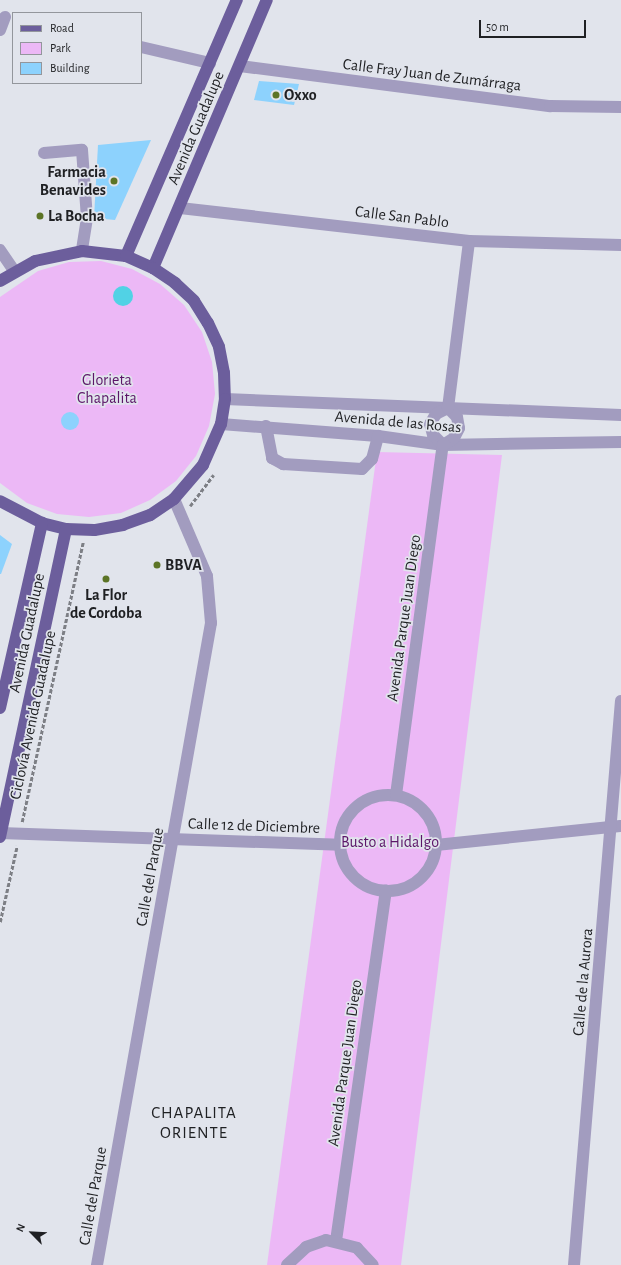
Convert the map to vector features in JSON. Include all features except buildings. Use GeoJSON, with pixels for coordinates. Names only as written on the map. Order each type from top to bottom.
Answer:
{"type":"FeatureCollection","features":[{"type":"Feature","properties":{"kind":"main road","name":"Avenida Guadalupe"},"geometry":{"type":"LineString","coordinates":[[126,256],[237,0]]}},
{"type":"Feature","properties":{"kind":"main road","name":"Avenida Guadalupe"},"geometry":{"type":"LineString","coordinates":[[153,268],[180,208],[267,0]]}},
{"type":"Feature","properties":{"kind":"main road"},"geometry":{"type":"LineString","coordinates":[[0,282],[14,272],[43,258],[82,251],[126,256],[153,268],[184,292],[208,323],[223,366],[225,399],[221,424],[204,465],[174,499],[150,515],[123,525],[94,530],[66,529],[42,523],[0,501]]}},
{"type":"Feature","properties":{"kind":"main road","name":"Avenida Guadalupe"},"geometry":{"type":"LineString","coordinates":[[0,708],[42,523]]}},
{"type":"Feature","properties":{"kind":"main road","name":"Avenida Guadalupe"},"geometry":{"type":"LineString","coordinates":[[0,835],[66,529]]}},
{"type":"Feature","properties":{"kind":"street"},"geometry":{"type":"LineString","coordinates":[[0,30],[6,17]]}},
{"type":"Feature","properties":{"kind":"street"},"geometry":{"type":"LineString","coordinates":[[142,47],[210,63]]}},
{"type":"Feature","properties":{"kind":"street","name":"Calle Fray Juan de Zumárraga"},"geometry":{"type":"LineString","coordinates":[[240,66],[550,106],[621,107]]}},
{"type":"Feature","properties":{"kind":"street"},"geometry":{"type":"LineString","coordinates":[[44,153],[82,150],[87,218],[82,251]]}},
{"type":"Feature","properties":{"kind":"street","name":"Calle San Pablo"},"geometry":{"type":"LineString","coordinates":[[180,208],[469,241],[621,245]]}},
{"type":"Feature","properties":{"kind":"street"},"geometry":{"type":"LineString","coordinates":[[448,408],[469,241]]}},
{"type":"Feature","properties":{"kind":"street"},"geometry":{"type":"LineString","coordinates":[[0,250],[14,272]]}},
{"type":"Feature","properties":{"kind":"street","name":"Avenida de las Rosas"},"geometry":{"type":"LineString","coordinates":[[225,399],[621,415]]}},
{"type":"Feature","properties":{"kind":"street"},"geometry":{"type":"LineString","coordinates":[[448,408],[457,417],[460,428],[454,438],[443,445],[433,435],[430,424],[436,414],[448,408]]}},
{"type":"Feature","properties":{"kind":"street","name":"Avenida de las Rosas"},"geometry":{"type":"LineString","coordinates":[[221,424],[266,426],[378,436],[443,445],[621,442]]}},
{"type":"Feature","properties":{"kind":"street"},"geometry":{"type":"LineString","coordinates":[[266,426],[272,458],[283,464],[362,469],[372,460],[378,436]]}},
{"type":"Feature","properties":{"kind":"street","name":"Avenida Parque Juan Diego"},"geometry":{"type":"LineString","coordinates":[[396,795],[443,445]]}},
{"type":"Feature","properties":{"kind":"street","name":"Calle del Parque"},"geometry":{"type":"LineString","coordinates":[[97,1265],[211,623],[207,576],[174,499]]}},
{"type":"Feature","properties":{"kind":"street","name":"Calle de la Aurora"},"geometry":{"type":"LineString","coordinates":[[574,1265],[617,826],[621,701]]}},
{"type":"Feature","properties":{"kind":"street"},"geometry":{"type":"LineString","coordinates":[[396,795],[422,808],[433,825],[436,845],[424,874],[407,887],[386,891],[358,880],[345,864],[340,844],[344,824],[356,806],[375,796],[396,795]]}},
{"type":"Feature","properties":{"kind":"street"},"geometry":{"type":"LineString","coordinates":[[436,845],[617,826]]}},
{"type":"Feature","properties":{"kind":"street","name":"Calle 12 de Diciembre"},"geometry":{"type":"LineString","coordinates":[[0,835],[340,844]]}},
{"type":"Feature","properties":{"kind":"street","name":"Avenida Parque Juan Diego"},"geometry":{"type":"LineString","coordinates":[[336,1241],[386,891]]}},
{"type":"Feature","properties":{"kind":"street"},"geometry":{"type":"LineString","coordinates":[[288,1265],[306,1246],[336,1241],[357,1248],[373,1265]]}},
{"type":"Feature","properties":{"kind":"path"},"geometry":{"type":"LineString","coordinates":[[183,510],[208,486],[214,473]]}},
{"type":"Feature","properties":{"kind":"path","name":"Ciclovía Avenida Guadalupe"},"geometry":{"type":"LineString","coordinates":[[0,922],[79,551],[87,539]]}},
{"type":"Feature","properties":{"kind":"green space","name":"Glorieta Chapalita"},"geometry":{"type":"Polygon","coordinates":[[[101,261],[132,269],[160,284],[184,305],[202,332],[212,362],[215,394],[209,426],[196,456],[176,481],[150,500],[121,513],[89,517],[57,514],[27,503],[0,483],[0,297],[38,271],[69,262],[101,261]]]}},
{"type":"Feature","properties":{"kind":"green space","name":"Busto a Hidalgo"},"geometry":{"type":"Polygon","coordinates":[[[377,452],[502,455],[401,1265],[267,1265],[377,452]]]}},
{"type":"Feature","properties":{"kind":"water"},"geometry":{"type":"Polygon","coordinates":[[[119,286],[127,286],[133,292],[133,300],[127,306],[119,306],[113,300],[113,292],[119,286]]]}},
{"type":"Feature","properties":{"kind":"place","name":"Oxxo"},"geometry":{"type":"Point","coordinates":[276,95]}},
{"type":"Feature","properties":{"kind":"place","name":"Farmacia Benavides"},"geometry":{"type":"Point","coordinates":[114,181]}},
{"type":"Feature","properties":{"kind":"place","name":"La Bocha"},"geometry":{"type":"Point","coordinates":[40,216]}},
{"type":"Feature","properties":{"kind":"place","name":"BBVA"},"geometry":{"type":"Point","coordinates":[157,565]}},
{"type":"Feature","properties":{"kind":"place","name":"La Flor de Cordoba"},"geometry":{"type":"Point","coordinates":[106,579]}},
{"type":"Feature","properties":{"kind":"district","name":"CHAPALITA ORIENTE"},"geometry":{"type":"Point","coordinates":[194,1123]}}]}
